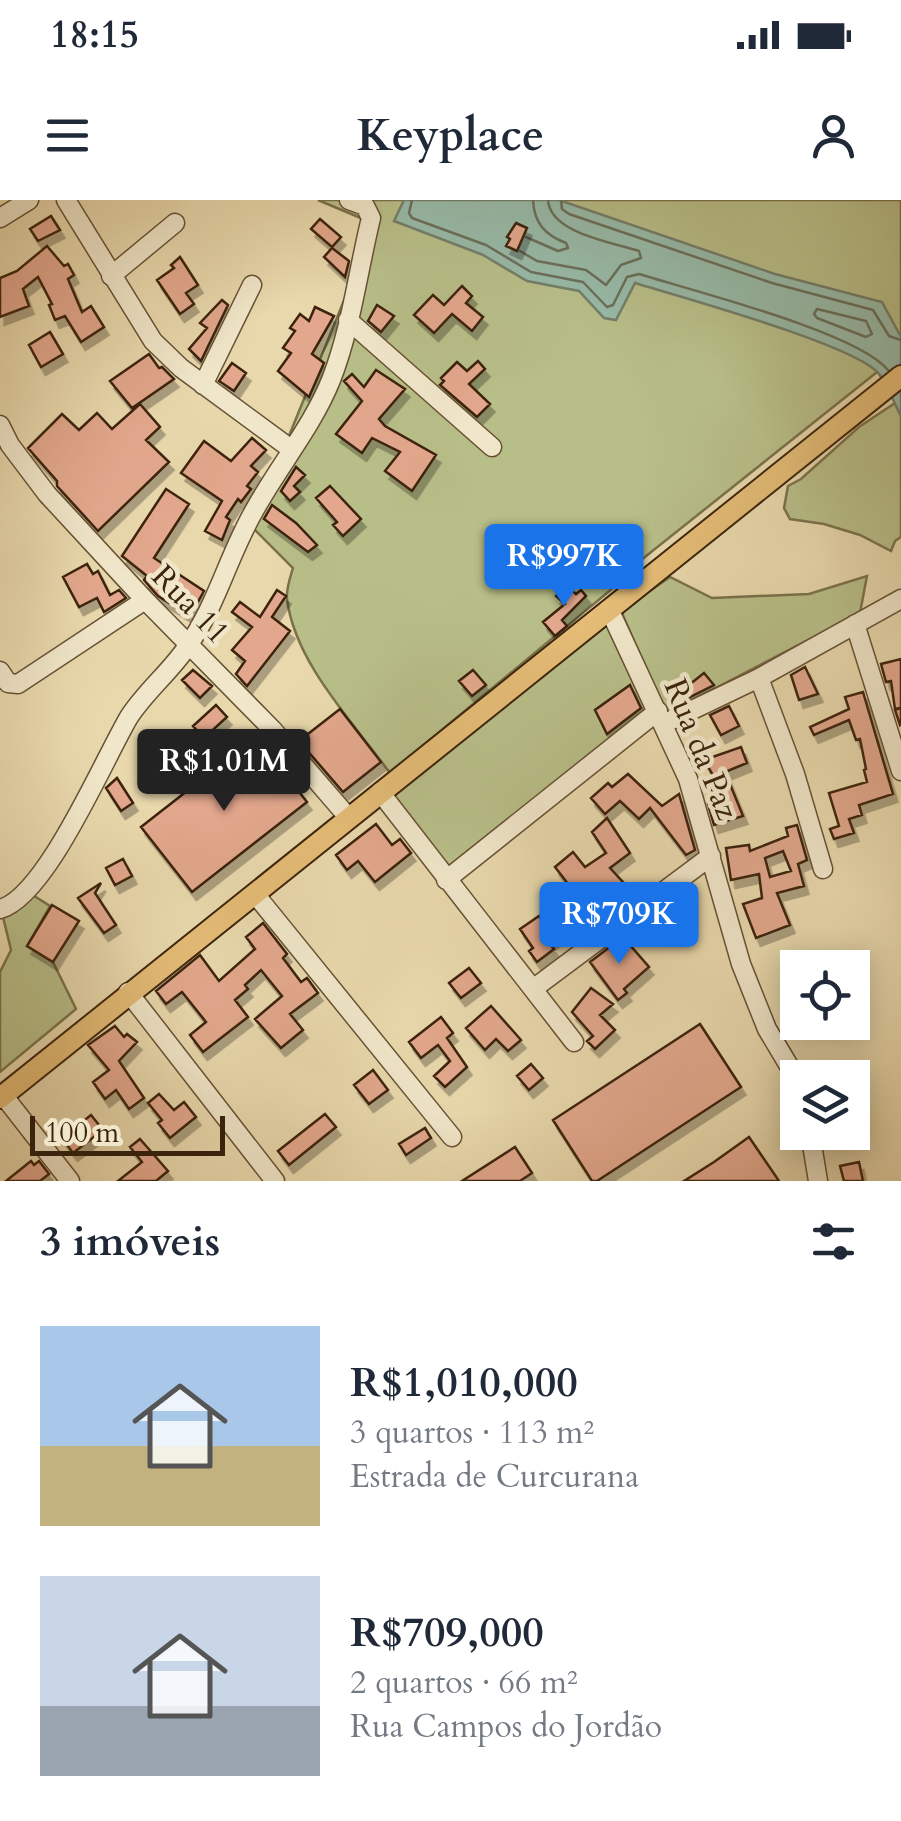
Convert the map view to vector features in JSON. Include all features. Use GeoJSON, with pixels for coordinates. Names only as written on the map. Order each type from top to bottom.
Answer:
{"type":"FeatureCollection","features":[{"type":"Feature","properties":{"kind":"main road"},"geometry":{"type":"LineString","coordinates":[[2,1096],[901,376]]}},
{"type":"Feature","properties":{"kind":"street"},"geometry":{"type":"LineString","coordinates":[[0,218],[29,200]]}},
{"type":"Feature","properties":{"kind":"street"},"geometry":{"type":"LineString","coordinates":[[66,200],[152,341],[291,449]]}},
{"type":"Feature","properties":{"kind":"street"},"geometry":{"type":"LineString","coordinates":[[0,909],[20,898],[39,877],[127,721],[189,646],[252,513],[331,379],[371,214],[365,206],[349,200]]}},
{"type":"Feature","properties":{"kind":"street"},"geometry":{"type":"LineString","coordinates":[[111,276],[175,223]]}},
{"type":"Feature","properties":{"kind":"street"},"geometry":{"type":"LineString","coordinates":[[204,385],[252,284]]}},
{"type":"Feature","properties":{"kind":"street"},"geometry":{"type":"LineString","coordinates":[[348,320],[492,448]]}},
{"type":"Feature","properties":{"kind":"street","name":"Rua 11"},"geometry":{"type":"LineString","coordinates":[[0,425],[47,494],[144,600],[272,729],[348,817]]}},
{"type":"Feature","properties":{"kind":"street"},"geometry":{"type":"LineString","coordinates":[[446,880],[661,718],[759,678],[901,599]]}},
{"type":"Feature","properties":{"kind":"street"},"geometry":{"type":"LineString","coordinates":[[0,671],[8,683],[18,684],[144,600]]}},
{"type":"Feature","properties":{"kind":"street","name":"Rua da Paz"},"geometry":{"type":"LineString","coordinates":[[609,609],[688,779],[741,964],[767,1029],[785,1060]]}},
{"type":"Feature","properties":{"kind":"street"},"geometry":{"type":"LineString","coordinates":[[855,624],[901,770]]}},
{"type":"Feature","properties":{"kind":"street"},"geometry":{"type":"LineString","coordinates":[[759,678],[795,774],[823,869]]}},
{"type":"Feature","properties":{"kind":"street"},"geometry":{"type":"LineString","coordinates":[[380,792],[574,1042]]}},
{"type":"Feature","properties":{"kind":"street"},"geometry":{"type":"LineString","coordinates":[[532,989],[711,856]]}},
{"type":"Feature","properties":{"kind":"street"},"geometry":{"type":"LineString","coordinates":[[255,894],[452,1136]]}},
{"type":"Feature","properties":{"kind":"street"},"geometry":{"type":"LineString","coordinates":[[128,992],[274,1181]]}},
{"type":"Feature","properties":{"kind":"street"},"geometry":{"type":"LineString","coordinates":[[2,1096],[70,1181]]}},
{"type":"Feature","properties":{"kind":"street"},"geometry":{"type":"LineString","coordinates":[[813,1150],[818,1181]]}},
{"type":"Feature","properties":{"kind":"green space"},"geometry":{"type":"Polygon","coordinates":[[[318,200],[901,200],[901,353],[616,580],[613,588],[390,773],[313,669],[292,623],[287,599],[293,568],[252,527],[375,224],[318,200]]]}},
{"type":"Feature","properties":{"kind":"green space"},"geometry":{"type":"Polygon","coordinates":[[[895,403],[901,416],[901,537],[891,551],[860,535],[790,519],[784,508],[788,486],[859,427],[895,403]]]}},
{"type":"Feature","properties":{"kind":"green space"},"geometry":{"type":"Polygon","coordinates":[[[867,576],[860,613],[666,714],[621,611],[670,577],[712,598],[809,594],[867,576]]]}},
{"type":"Feature","properties":{"kind":"green space"},"geometry":{"type":"Polygon","coordinates":[[[606,622],[651,708],[446,871],[390,795],[606,622]]]}},
{"type":"Feature","properties":{"kind":"green space"},"geometry":{"type":"Polygon","coordinates":[[[31,894],[50,906],[27,946],[53,962],[76,1009],[0,1072],[0,972],[11,950],[3,917],[31,894]]]}},
{"type":"Feature","properties":{"kind":"water"},"geometry":{"type":"Polygon","coordinates":[[[404,200],[559,200],[775,274],[882,302],[901,337],[901,416],[879,374],[838,350],[635,283],[616,320],[604,318],[579,291],[527,281],[483,255],[394,221],[404,200]]]}},
{"type":"Feature","properties":{"kind":"building"},"geometry":{"type":"Polygon","coordinates":[[[51,216],[60,230],[38,241],[30,229],[51,216]]]}},
{"type":"Feature","properties":{"kind":"building"},"geometry":{"type":"Polygon","coordinates":[[[320,219],[341,237],[332,247],[311,229],[320,219]]]}},
{"type":"Feature","properties":{"kind":"building"},"geometry":{"type":"Polygon","coordinates":[[[516,223],[527,228],[517,251],[506,246],[516,223]]]}},
{"type":"Feature","properties":{"kind":"building"},"geometry":{"type":"Polygon","coordinates":[[[47,246],[64,266],[68,264],[74,275],[68,279],[82,312],[91,306],[104,327],[81,342],[65,316],[55,320],[49,305],[52,304],[38,277],[23,289],[29,306],[0,317],[0,278],[17,271],[47,246]]]}},
{"type":"Feature","properties":{"kind":"building"},"geometry":{"type":"Polygon","coordinates":[[[332,248],[349,261],[345,277],[324,257],[332,248]]]}},
{"type":"Feature","properties":{"kind":"building"},"geometry":{"type":"Polygon","coordinates":[[[180,257],[198,285],[186,293],[194,304],[180,314],[157,280],[174,268],[171,265],[180,257]]]}},
{"type":"Feature","properties":{"kind":"building"},"geometry":{"type":"Polygon","coordinates":[[[462,286],[472,296],[466,303],[483,317],[472,331],[452,314],[434,333],[414,315],[433,295],[444,305],[462,286]]]}},
{"type":"Feature","properties":{"kind":"building"},"geometry":{"type":"Polygon","coordinates":[[[222,300],[228,305],[201,361],[189,349],[207,328],[200,323],[222,300]]]}},
{"type":"Feature","properties":{"kind":"building"},"geometry":{"type":"Polygon","coordinates":[[[377,305],[394,316],[381,332],[368,321],[377,305]]]}},
{"type":"Feature","properties":{"kind":"building"},"geometry":{"type":"Polygon","coordinates":[[[315,307],[334,316],[312,354],[324,363],[309,397],[278,371],[291,353],[283,348],[295,331],[290,328],[300,314],[309,321],[315,307]]]}},
{"type":"Feature","properties":{"kind":"building"},"geometry":{"type":"Polygon","coordinates":[[[50,332],[63,354],[41,367],[29,345],[50,332]]]}},
{"type":"Feature","properties":{"kind":"building"},"geometry":{"type":"Polygon","coordinates":[[[149,354],[174,379],[132,408],[110,381],[149,354]]]}},
{"type":"Feature","properties":{"kind":"building"},"geometry":{"type":"Polygon","coordinates":[[[478,361],[485,369],[469,384],[490,404],[477,417],[440,385],[444,381],[441,378],[457,362],[467,371],[478,361]]]}},
{"type":"Feature","properties":{"kind":"building"},"geometry":{"type":"Polygon","coordinates":[[[232,363],[246,373],[234,391],[219,381],[232,363]]]}},
{"type":"Feature","properties":{"kind":"building"},"geometry":{"type":"Polygon","coordinates":[[[376,370],[405,389],[379,419],[436,455],[412,491],[385,471],[400,452],[372,438],[362,453],[336,434],[362,401],[344,381],[352,374],[364,387],[376,370]]]}},
{"type":"Feature","properties":{"kind":"building"},"geometry":{"type":"Polygon","coordinates":[[[140,404],[160,427],[146,440],[169,462],[98,531],[28,448],[62,414],[79,430],[97,413],[112,429],[140,404]]]}},
{"type":"Feature","properties":{"kind":"building"},"geometry":{"type":"Polygon","coordinates":[[[252,438],[266,450],[251,466],[258,472],[247,486],[251,489],[241,502],[238,499],[226,517],[230,520],[222,540],[205,531],[222,501],[181,473],[204,441],[231,461],[252,438]]]}},
{"type":"Feature","properties":{"kind":"building"},"geometry":{"type":"Polygon","coordinates":[[[296,467],[305,475],[294,486],[300,492],[290,501],[281,491],[296,467]]]}},
{"type":"Feature","properties":{"kind":"building"},"geometry":{"type":"Polygon","coordinates":[[[330,486],[361,519],[343,536],[333,525],[337,522],[316,498],[330,486]]]}},
{"type":"Feature","properties":{"kind":"building"},"geometry":{"type":"Polygon","coordinates":[[[166,489],[189,504],[154,558],[204,591],[190,616],[158,596],[144,580],[147,576],[122,556],[166,489]]]}},
{"type":"Feature","properties":{"kind":"building"},"geometry":{"type":"Polygon","coordinates":[[[272,505],[317,545],[308,552],[264,519],[272,505]]]}},
{"type":"Feature","properties":{"kind":"building"},"geometry":{"type":"Polygon","coordinates":[[[87,564],[93,574],[98,571],[110,595],[119,590],[126,598],[104,612],[97,598],[79,607],[63,577],[87,564]]]}},
{"type":"Feature","properties":{"kind":"building"},"geometry":{"type":"Polygon","coordinates":[[[566,585],[576,594],[581,590],[586,596],[562,620],[567,626],[555,636],[543,622],[565,604],[556,596],[566,585]]]}},
{"type":"Feature","properties":{"kind":"building"},"geometry":{"type":"Polygon","coordinates":[[[277,590],[286,596],[272,617],[290,631],[247,686],[236,674],[245,661],[232,650],[252,627],[232,612],[240,602],[260,617],[277,590]]]}},
{"type":"Feature","properties":{"kind":"building"},"geometry":{"type":"Polygon","coordinates":[[[901,659],[900,725],[895,710],[900,708],[895,709],[891,681],[886,682],[881,664],[901,659]]]}},
{"type":"Feature","properties":{"kind":"building"},"geometry":{"type":"Polygon","coordinates":[[[805,667],[818,694],[799,700],[791,675],[805,667]]]}},
{"type":"Feature","properties":{"kind":"building"},"geometry":{"type":"Polygon","coordinates":[[[193,670],[212,686],[200,698],[182,680],[193,670]]]}},
{"type":"Feature","properties":{"kind":"building"},"geometry":{"type":"Polygon","coordinates":[[[473,670],[486,685],[472,696],[459,681],[473,670]]]}},
{"type":"Feature","properties":{"kind":"building"},"geometry":{"type":"Polygon","coordinates":[[[704,673],[714,685],[680,702],[670,688],[684,678],[689,685],[704,673]]]}},
{"type":"Feature","properties":{"kind":"building"},"geometry":{"type":"Polygon","coordinates":[[[630,685],[641,708],[607,734],[595,710],[630,685]]]}},
{"type":"Feature","properties":{"kind":"building"},"geometry":{"type":"Polygon","coordinates":[[[863,692],[893,794],[859,805],[862,815],[849,819],[854,833],[834,839],[830,829],[839,826],[829,793],[867,782],[860,739],[856,740],[849,720],[814,735],[810,727],[849,709],[845,697],[863,692]]]}},
{"type":"Feature","properties":{"kind":"building"},"geometry":{"type":"Polygon","coordinates":[[[216,705],[227,717],[204,738],[193,726],[216,705]]]}},
{"type":"Feature","properties":{"kind":"building"},"geometry":{"type":"Polygon","coordinates":[[[729,706],[739,726],[721,735],[710,715],[729,706]]]}},
{"type":"Feature","properties":{"kind":"building"},"geometry":{"type":"Polygon","coordinates":[[[340,709],[381,762],[343,792],[299,741],[340,709]]]}},
{"type":"Feature","properties":{"kind":"building"},"geometry":{"type":"Polygon","coordinates":[[[256,737],[307,802],[192,892],[141,827],[256,737]]]}},
{"type":"Feature","properties":{"kind":"building"},"geometry":{"type":"Polygon","coordinates":[[[741,747],[747,763],[725,772],[743,816],[714,825],[708,804],[716,801],[709,781],[714,777],[704,760],[741,747]]]}},
{"type":"Feature","properties":{"kind":"building"},"geometry":{"type":"Polygon","coordinates":[[[628,774],[662,806],[679,794],[695,850],[686,855],[650,808],[639,819],[620,801],[605,814],[591,798],[608,783],[612,787],[628,774]]]}},
{"type":"Feature","properties":{"kind":"building"},"geometry":{"type":"Polygon","coordinates":[[[117,778],[133,803],[121,811],[106,788],[117,778]]]}},
{"type":"Feature","properties":{"kind":"building"},"geometry":{"type":"Polygon","coordinates":[[[607,818],[630,853],[610,868],[634,894],[617,910],[605,896],[586,912],[591,918],[579,927],[575,922],[549,943],[554,949],[537,962],[520,929],[539,916],[544,923],[565,907],[561,903],[575,893],[555,867],[573,852],[585,867],[606,853],[592,832],[607,818]]]}},
{"type":"Feature","properties":{"kind":"building"},"geometry":{"type":"Polygon","coordinates":[[[376,824],[392,845],[400,839],[411,853],[375,882],[358,861],[347,870],[336,855],[376,824]]]}},
{"type":"Feature","properties":{"kind":"building"},"geometry":{"type":"Polygon","coordinates":[[[797,825],[807,860],[798,864],[804,886],[777,893],[790,925],[756,938],[743,904],[762,898],[759,874],[731,880],[726,848],[749,845],[750,851],[788,836],[786,828],[797,825]],[[783,851],[765,858],[770,877],[791,871],[783,851]]]}},
{"type":"Feature","properties":{"kind":"building"},"geometry":{"type":"Polygon","coordinates":[[[123,859],[132,876],[115,885],[106,868],[123,859]]]}},
{"type":"Feature","properties":{"kind":"building"},"geometry":{"type":"Polygon","coordinates":[[[101,883],[95,893],[116,925],[104,933],[78,898],[101,883]]]}},
{"type":"Feature","properties":{"kind":"building"},"geometry":{"type":"Polygon","coordinates":[[[52,905],[79,921],[53,962],[27,946],[52,905]]]}},
{"type":"Feature","properties":{"kind":"building"},"geometry":{"type":"Polygon","coordinates":[[[263,923],[287,954],[283,958],[301,982],[307,978],[318,993],[290,1014],[303,1030],[281,1048],[255,1019],[282,996],[261,970],[235,1000],[248,1017],[203,1052],[190,1035],[206,1022],[182,992],[166,1004],[156,991],[200,955],[219,981],[255,949],[246,937],[263,923]]]}},
{"type":"Feature","properties":{"kind":"building"},"geometry":{"type":"Polygon","coordinates":[[[623,937],[649,967],[624,989],[627,993],[618,1000],[590,962],[623,937]]]}},
{"type":"Feature","properties":{"kind":"building"},"geometry":{"type":"Polygon","coordinates":[[[469,968],[481,983],[461,998],[449,983],[469,968]]]}},
{"type":"Feature","properties":{"kind":"building"},"geometry":{"type":"Polygon","coordinates":[[[591,988],[613,1004],[600,1015],[615,1030],[595,1049],[587,1041],[593,1036],[572,1012],[591,988]]]}},
{"type":"Feature","properties":{"kind":"building"},"geometry":{"type":"Polygon","coordinates":[[[491,1006],[521,1040],[508,1051],[496,1039],[485,1050],[466,1028],[491,1006]]]}},
{"type":"Feature","properties":{"kind":"building"},"geometry":{"type":"Polygon","coordinates":[[[441,1017],[453,1033],[447,1038],[467,1067],[445,1087],[434,1076],[450,1061],[438,1045],[421,1058],[409,1042],[441,1017]]]}},
{"type":"Feature","properties":{"kind":"building"},"geometry":{"type":"Polygon","coordinates":[[[700,1024],[741,1087],[592,1181],[553,1120],[700,1024]]]}},
{"type":"Feature","properties":{"kind":"building"},"geometry":{"type":"Polygon","coordinates":[[[115,1026],[124,1037],[127,1034],[137,1042],[119,1061],[144,1098],[129,1109],[116,1090],[105,1099],[93,1082],[109,1070],[88,1045],[115,1026]]]}},
{"type":"Feature","properties":{"kind":"building"},"geometry":{"type":"Polygon","coordinates":[[[531,1064],[543,1078],[529,1090],[517,1076],[531,1064]]]}},
{"type":"Feature","properties":{"kind":"building"},"geometry":{"type":"Polygon","coordinates":[[[373,1070],[388,1090],[369,1104],[354,1085],[373,1070]]]}},
{"type":"Feature","properties":{"kind":"building"},"geometry":{"type":"Polygon","coordinates":[[[159,1094],[174,1110],[184,1102],[196,1117],[170,1138],[148,1103],[159,1094]]]}},
{"type":"Feature","properties":{"kind":"building"},"geometry":{"type":"Polygon","coordinates":[[[325,1114],[336,1127],[289,1165],[278,1151],[325,1114]]]}},
{"type":"Feature","properties":{"kind":"building"},"geometry":{"type":"Polygon","coordinates":[[[91,1115],[103,1130],[73,1153],[62,1138],[91,1115]]]}},
{"type":"Feature","properties":{"kind":"building"},"geometry":{"type":"Polygon","coordinates":[[[425,1128],[431,1138],[406,1155],[399,1144],[425,1128]]]}},
{"type":"Feature","properties":{"kind":"building"},"geometry":{"type":"Polygon","coordinates":[[[749,1137],[779,1181],[684,1181],[714,1162],[749,1137]]]}},
{"type":"Feature","properties":{"kind":"building"},"geometry":{"type":"Polygon","coordinates":[[[140,1139],[168,1171],[156,1181],[118,1181],[142,1162],[130,1147],[140,1139]]]}},
{"type":"Feature","properties":{"kind":"building"},"geometry":{"type":"Polygon","coordinates":[[[515,1147],[532,1173],[520,1181],[462,1181],[515,1147]]]}},
{"type":"Feature","properties":{"kind":"building"},"geometry":{"type":"Polygon","coordinates":[[[31,1161],[34,1165],[39,1161],[49,1174],[40,1181],[6,1181],[31,1161]]]}},
{"type":"Feature","properties":{"kind":"building"},"geometry":{"type":"Polygon","coordinates":[[[859,1162],[863,1181],[844,1181],[840,1166],[859,1162]]]}}]}
